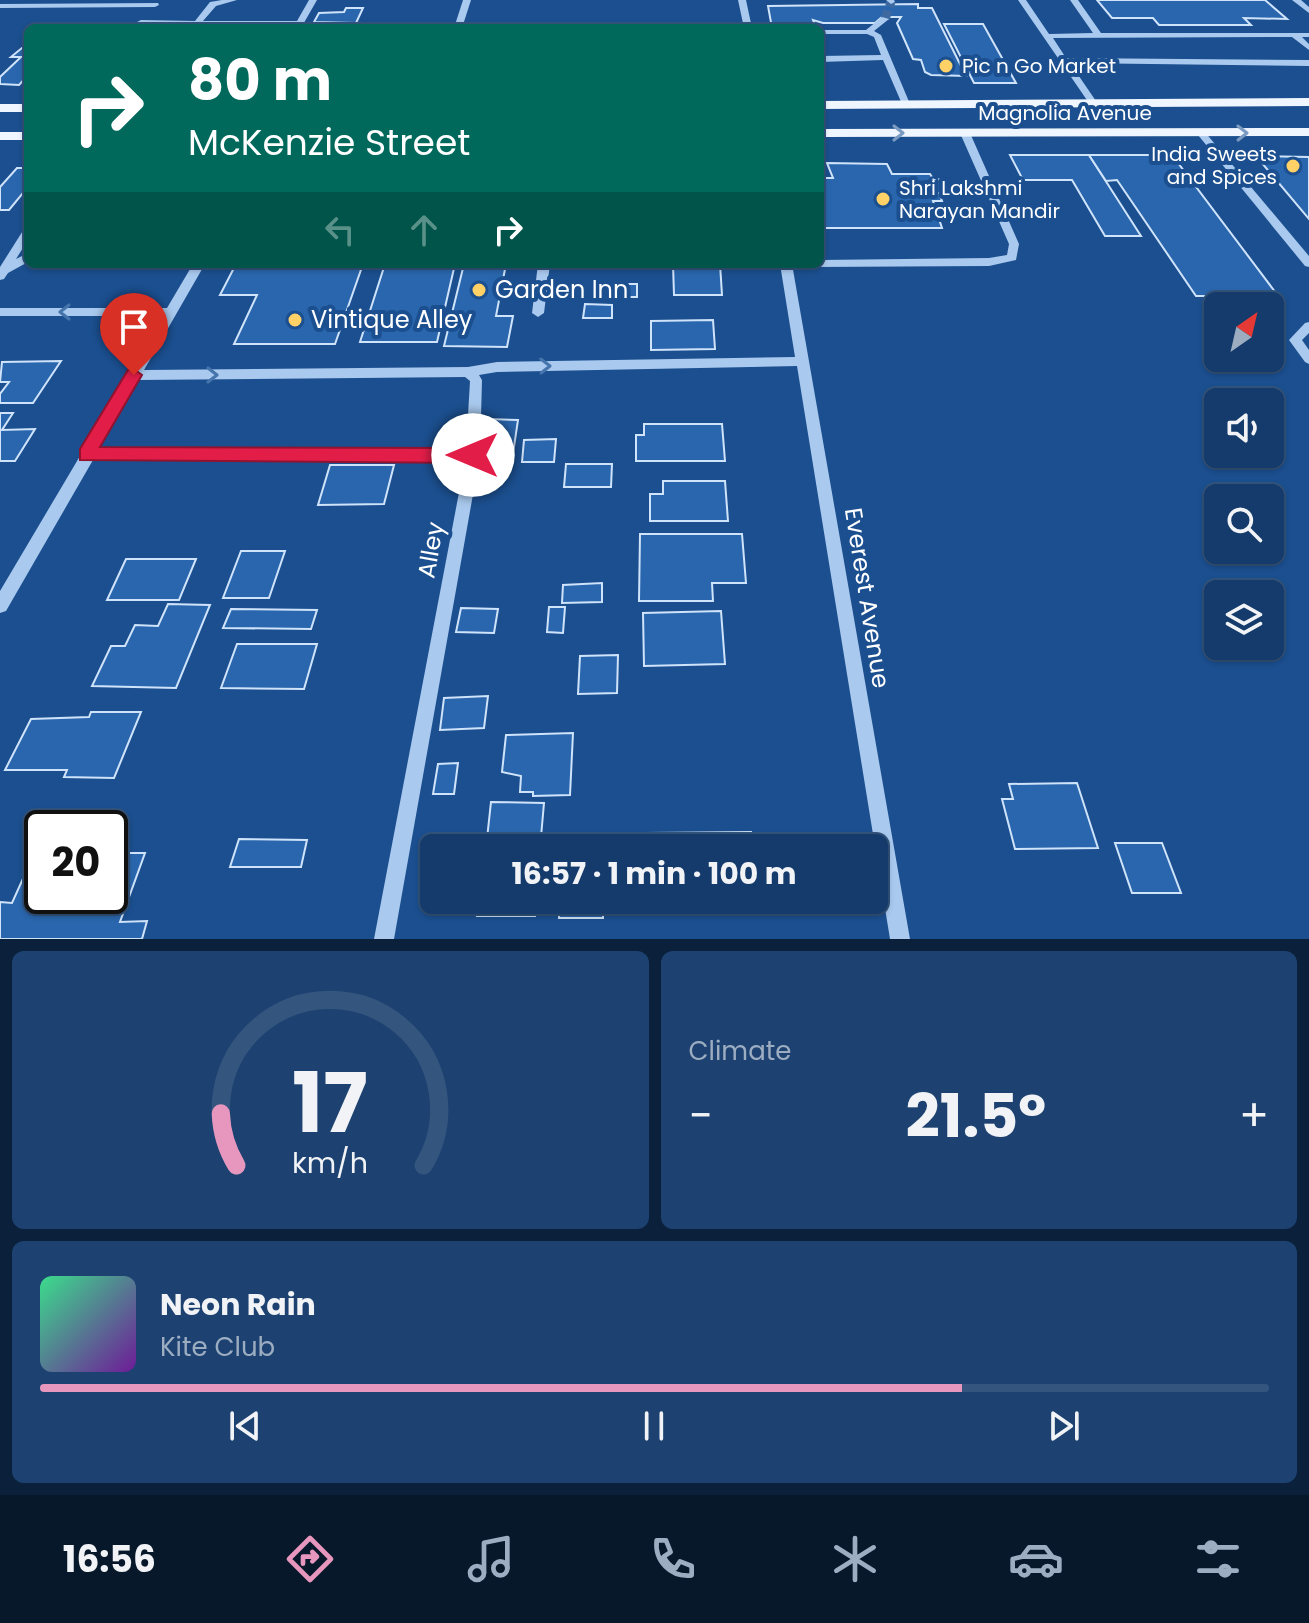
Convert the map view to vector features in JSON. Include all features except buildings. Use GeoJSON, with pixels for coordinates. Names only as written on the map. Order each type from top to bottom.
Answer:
{"type":"FeatureCollection","features":[{"type":"Feature","properties":{"kind":"main road","name":"Magnolia Avenue"},"geometry":{"type":"LineString","coordinates":[[824,105],[1309,102]]}},
{"type":"Feature","properties":{"kind":"main road"},"geometry":{"type":"LineString","coordinates":[[0,108],[24,108]]}},
{"type":"Feature","properties":{"kind":"main road","name":"Magnolia Avenue"},"geometry":{"type":"LineString","coordinates":[[824,133],[1309,132]]}},
{"type":"Feature","properties":{"kind":"main road"},"geometry":{"type":"LineString","coordinates":[[0,136],[24,136]]}},
{"type":"Feature","properties":{"kind":"street"},"geometry":{"type":"LineString","coordinates":[[197,23],[213,4],[233,0]]}},
{"type":"Feature","properties":{"kind":"street"},"geometry":{"type":"LineString","coordinates":[[299,24],[313,0]]}},
{"type":"Feature","properties":{"kind":"street"},"geometry":{"type":"LineString","coordinates":[[459,24],[467,0]]}},
{"type":"Feature","properties":{"kind":"street"},"geometry":{"type":"LineString","coordinates":[[742,0],[747,24]]}},
{"type":"Feature","properties":{"kind":"street"},"geometry":{"type":"LineString","coordinates":[[1022,0],[1094,104]]}},
{"type":"Feature","properties":{"kind":"street"},"geometry":{"type":"LineString","coordinates":[[1074,0],[1099,36]]}},
{"type":"Feature","properties":{"kind":"street"},"geometry":{"type":"LineString","coordinates":[[1296,0],[1309,11]]}},
{"type":"Feature","properties":{"kind":"street"},"geometry":{"type":"LineString","coordinates":[[0,6],[158,3]]}},
{"type":"Feature","properties":{"kind":"street"},"geometry":{"type":"LineString","coordinates":[[140,24],[158,3]]}},
{"type":"Feature","properties":{"kind":"street"},"geometry":{"type":"LineString","coordinates":[[868,32],[885,19]]}},
{"type":"Feature","properties":{"kind":"street"},"geometry":{"type":"LineString","coordinates":[[168,24],[248,24]]}},
{"type":"Feature","properties":{"kind":"street"},"geometry":{"type":"LineString","coordinates":[[824,32],[868,32],[877,35],[906,104]]}},
{"type":"Feature","properties":{"kind":"street"},"geometry":{"type":"LineString","coordinates":[[1294,35],[1309,48]]}},
{"type":"Feature","properties":{"kind":"street"},"geometry":{"type":"LineString","coordinates":[[1047,36],[1309,35]]}},
{"type":"Feature","properties":{"kind":"street"},"geometry":{"type":"LineString","coordinates":[[1086,36],[1104,60]]}},
{"type":"Feature","properties":{"kind":"street"},"geometry":{"type":"LineString","coordinates":[[824,59],[886,57]]}},
{"type":"Feature","properties":{"kind":"street"},"geometry":{"type":"LineString","coordinates":[[1064,60],[1309,63]]}},
{"type":"Feature","properties":{"kind":"street"},"geometry":{"type":"LineString","coordinates":[[824,264],[989,262],[1012,257],[1014,244],[965,133]]}},
{"type":"Feature","properties":{"kind":"street"},"geometry":{"type":"LineString","coordinates":[[1201,133],[1309,263]]}},
{"type":"Feature","properties":{"kind":"street"},"geometry":{"type":"LineString","coordinates":[[2,274],[24,238]]}},
{"type":"Feature","properties":{"kind":"street"},"geometry":{"type":"LineString","coordinates":[[2,274],[24,260]]}},
{"type":"Feature","properties":{"kind":"street"},"geometry":{"type":"LineString","coordinates":[[0,606],[197,268]]}},
{"type":"Feature","properties":{"kind":"street"},"geometry":{"type":"LineString","coordinates":[[538,313],[544,268]]}},
{"type":"Feature","properties":{"kind":"street","name":"Everest Avenue"},"geometry":{"type":"LineString","coordinates":[[787,268],[900,939]]}},
{"type":"Feature","properties":{"kind":"street"},"geometry":{"type":"LineString","coordinates":[[0,312],[171,312]]}},
{"type":"Feature","properties":{"kind":"street"},"geometry":{"type":"LineString","coordinates":[[1309,326],[1295,340],[1309,359]]}},
{"type":"Feature","properties":{"kind":"street"},"geometry":{"type":"LineString","coordinates":[[134,375],[468,372],[497,367],[803,361]]}},
{"type":"Feature","properties":{"kind":"street","name":"Alley"},"geometry":{"type":"LineString","coordinates":[[384,939],[473,455],[472,431],[477,391],[476,380],[468,372]]}},
{"type":"Feature","properties":{"kind":"street"},"geometry":{"type":"LineString","coordinates":[[86,454],[473,455]]}},
{"type":"Feature","properties":{"kind":"tunnel"},"geometry":{"type":"LineString","coordinates":[[885,19],[891,2]]}},
{"type":"Feature","properties":{"kind":"place","name":"Pic n Go Market"},"geometry":{"type":"Point","coordinates":[946,66]}},
{"type":"Feature","properties":{"kind":"place","name":"India Sweets and Spices"},"geometry":{"type":"Point","coordinates":[1293,166]}},
{"type":"Feature","properties":{"kind":"place","name":"Shri Lakshmi Narayan Mandir"},"geometry":{"type":"Point","coordinates":[883,199]}},
{"type":"Feature","properties":{"kind":"place","name":"Garden Inn"},"geometry":{"type":"Point","coordinates":[479,290]}},
{"type":"Feature","properties":{"kind":"place","name":"Vintique Alley"},"geometry":{"type":"Point","coordinates":[295,320]}},
{"type":"Feature","properties":{"kind":"route"},"geometry":{"type":"LineString","coordinates":[[134,375],[86,454],[473,455]]}}]}
